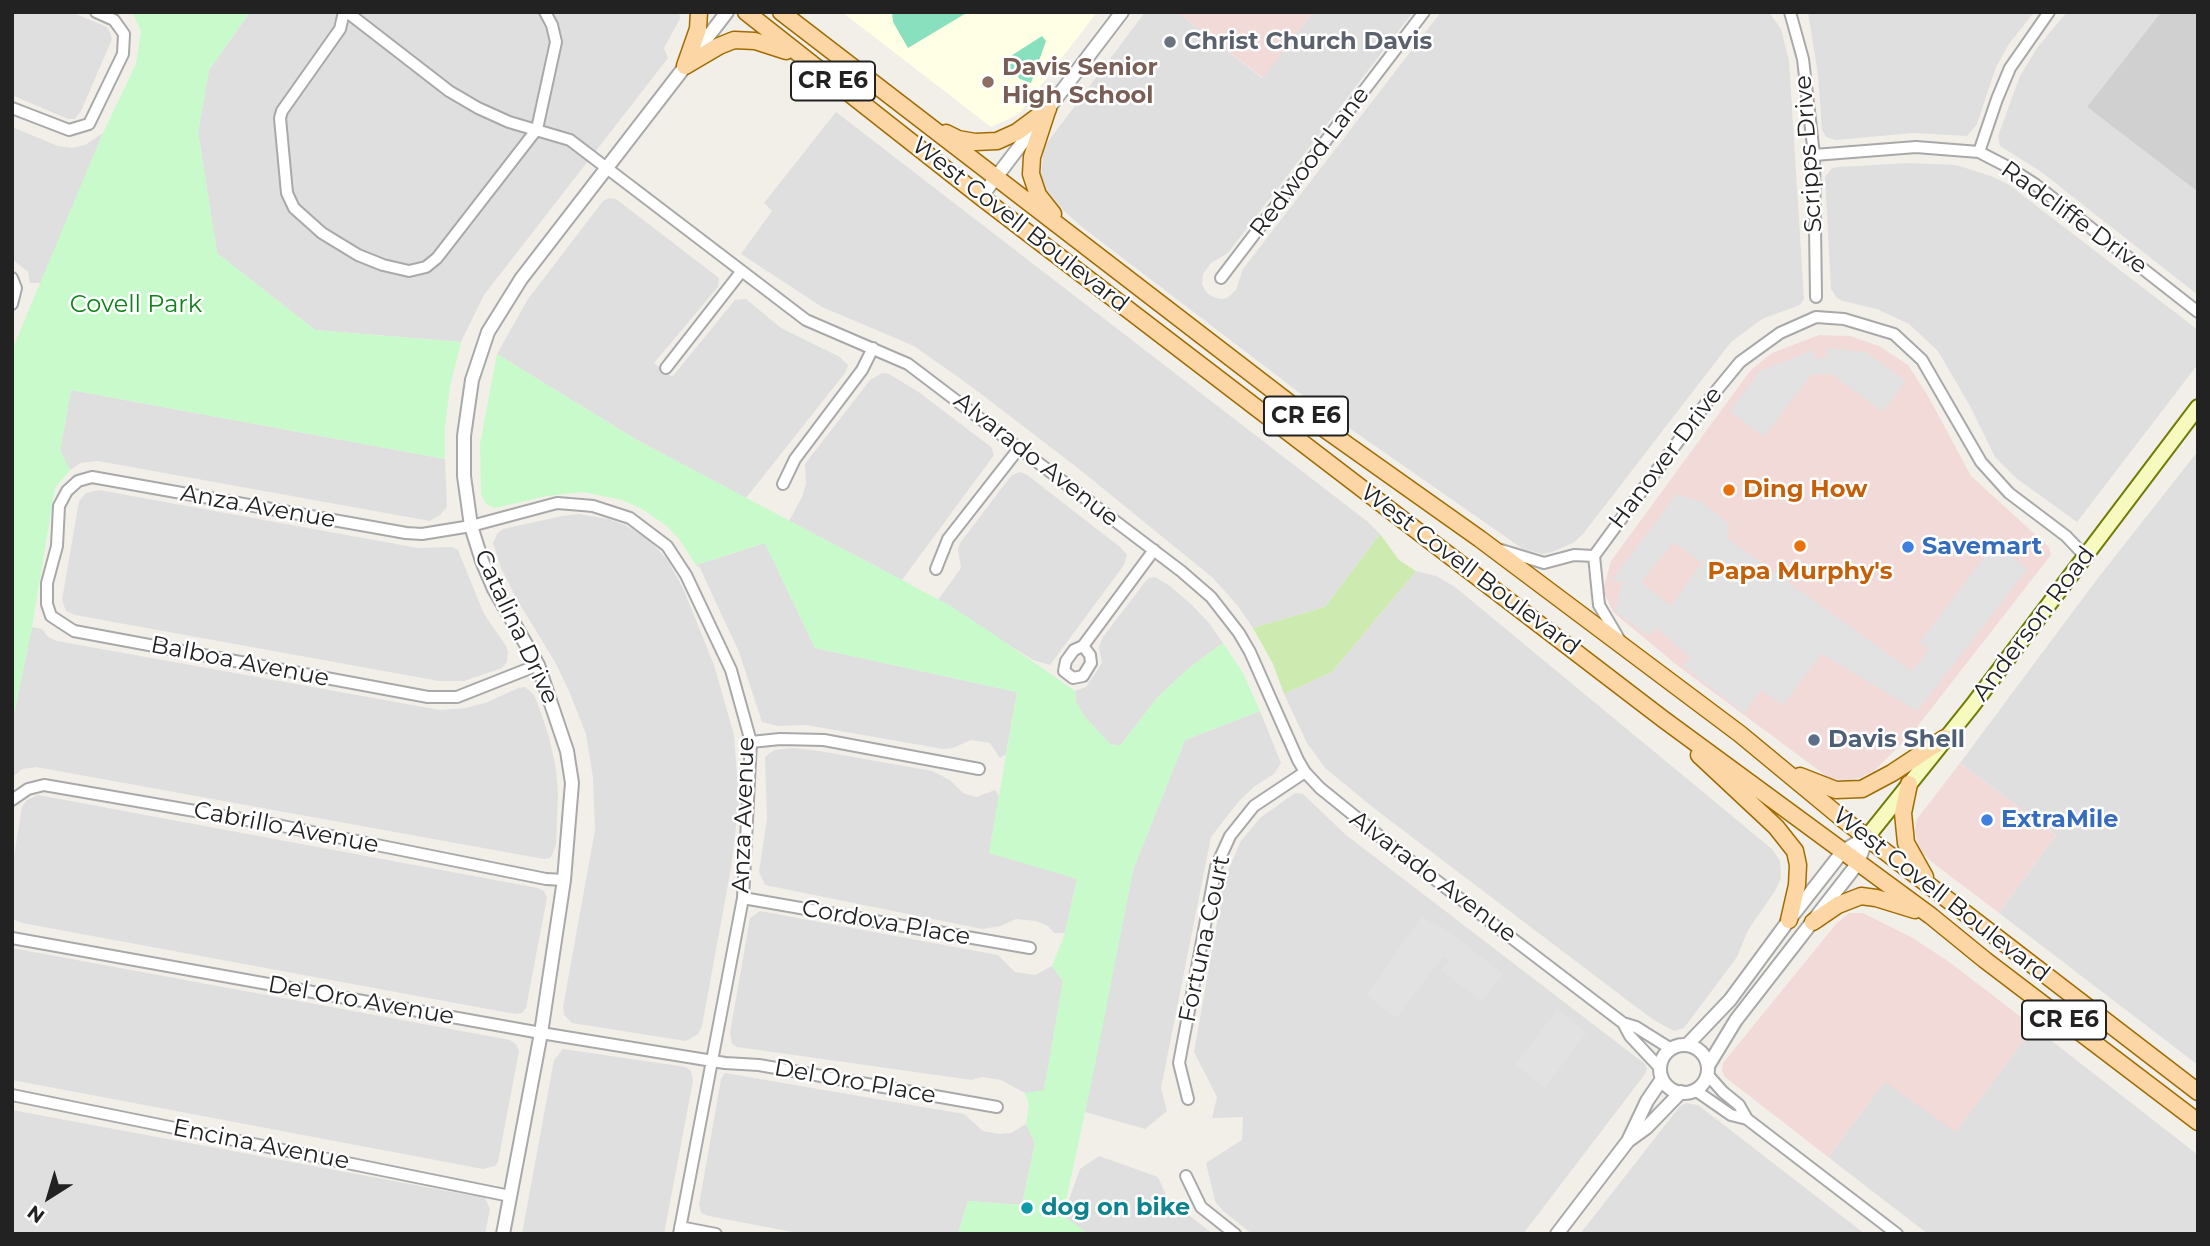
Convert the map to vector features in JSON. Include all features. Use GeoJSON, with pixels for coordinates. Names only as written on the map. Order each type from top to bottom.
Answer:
{"type":"FeatureCollection","features":[{"type":"Feature","properties":{"kind":"main road"},"geometry":{"type":"LineString","coordinates":[[685,66],[698,29],[699,12]]}},
{"type":"Feature","properties":{"kind":"main road","name":"West Covell Boulevard"},"geometry":{"type":"LineString","coordinates":[[746,12],[981,197],[1662,719],[1931,916],[1984,960],[2198,1122]]}},
{"type":"Feature","properties":{"kind":"main road","name":"West Covell Boulevard"},"geometry":{"type":"LineString","coordinates":[[780,12],[1305,415],[1491,547],[1623,646],[2198,1093]]}},
{"type":"Feature","properties":{"kind":"main road"},"geometry":{"type":"LineString","coordinates":[[685,66],[719,46],[739,40],[777,46],[811,63]]}},
{"type":"Feature","properties":{"kind":"main road"},"geometry":{"type":"LineString","coordinates":[[931,126],[958,139],[975,142],[997,141],[1017,132],[1048,108]]}},
{"type":"Feature","properties":{"kind":"main road"},"geometry":{"type":"LineString","coordinates":[[1048,108],[1032,156],[1031,174],[1038,195],[1070,235]]}},
{"type":"Feature","properties":{"kind":"main road","name":"Anderson Road"},"geometry":{"type":"LineString","coordinates":[[1867,837],[1979,697],[2198,407]]}},
{"type":"Feature","properties":{"kind":"main road"},"geometry":{"type":"LineString","coordinates":[[1662,719],[1788,840],[1798,865],[1795,899],[1788,920]]}},
{"type":"Feature","properties":{"kind":"main road"},"geometry":{"type":"LineString","coordinates":[[1783,768],[1823,787],[1836,790],[1862,789],[1945,738]]}},
{"type":"Feature","properties":{"kind":"main road"},"geometry":{"type":"LineString","coordinates":[[1909,784],[1903,813],[1906,843],[1920,870],[1937,892]]}},
{"type":"Feature","properties":{"kind":"main road"},"geometry":{"type":"LineString","coordinates":[[1813,922],[1838,905],[1861,897],[1893,903],[1931,916]]}},
{"type":"Feature","properties":{"kind":"street"},"geometry":{"type":"LineString","coordinates":[[12,108],[69,130],[89,124],[123,54],[124,34],[114,20],[96,12]]}},
{"type":"Feature","properties":{"kind":"street"},"geometry":{"type":"LineString","coordinates":[[346,12],[340,29],[286,103],[280,118],[287,193],[294,208],[322,233],[358,255],[409,271],[426,267],[438,258],[537,129],[556,42],[545,12]]}},
{"type":"Feature","properties":{"kind":"street","name":"Alvarado Avenue"},"geometry":{"type":"LineString","coordinates":[[346,12],[449,91],[478,108],[509,122],[570,140],[806,320],[908,364],[1154,550],[1211,597],[1234,626],[1250,652],[1305,772],[1336,803],[1623,1023],[1636,1027],[1671,1049]]}},
{"type":"Feature","properties":{"kind":"street","name":"Catalina Drive"},"geometry":{"type":"LineString","coordinates":[[503,1234],[541,1033],[564,880],[572,783],[567,751],[538,665],[494,589],[471,526],[464,476],[464,436],[472,380],[488,332],[521,279],[727,12]]}},
{"type":"Feature","properties":{"kind":"street"},"geometry":{"type":"LineString","coordinates":[[981,197],[1122,12]]}},
{"type":"Feature","properties":{"kind":"street","name":"Redwood Lane"},"geometry":{"type":"LineString","coordinates":[[1221,278],[1424,12]]}},
{"type":"Feature","properties":{"kind":"street","name":"Scripps Drive"},"geometry":{"type":"LineString","coordinates":[[1790,12],[1803,59],[1814,155],[1816,297]]}},
{"type":"Feature","properties":{"kind":"street"},"geometry":{"type":"LineString","coordinates":[[1979,152],[2010,68],[2049,12]]}},
{"type":"Feature","properties":{"kind":"street","name":"Radcliffe Drive"},"geometry":{"type":"LineString","coordinates":[[1814,155],[1916,147],[1979,152],[2036,185],[2198,312]]}},
{"type":"Feature","properties":{"kind":"street"},"geometry":{"type":"LineString","coordinates":[[666,368],[741,272]]}},
{"type":"Feature","properties":{"kind":"street"},"geometry":{"type":"LineString","coordinates":[[12,278],[16,288],[12,304]]}},
{"type":"Feature","properties":{"kind":"street","name":"Hanover Drive"},"geometry":{"type":"LineString","coordinates":[[1623,646],[1599,605],[1594,556],[1707,402],[1740,362],[1780,333],[1816,317],[1844,319],[1894,334],[1922,360],[1942,392],[1965,439],[1989,472],[2009,493],[2066,536],[2085,556]]}},
{"type":"Feature","properties":{"kind":"street"},"geometry":{"type":"LineString","coordinates":[[783,484],[795,459],[862,370],[873,348]]}},
{"type":"Feature","properties":{"kind":"street"},"geometry":{"type":"LineString","coordinates":[[936,569],[948,539],[1020,447]]}},
{"type":"Feature","properties":{"kind":"street","name":"Anza Avenue"},"geometry":{"type":"LineString","coordinates":[[60,506],[66,491],[78,481],[92,477],[422,534],[471,526],[557,503],[593,506],[630,518],[667,546],[686,575],[731,670],[751,742],[743,898],[680,1231]]}},
{"type":"Feature","properties":{"kind":"street","name":"Balboa Avenue"},"geometry":{"type":"LineString","coordinates":[[60,506],[57,546],[47,583],[47,604],[51,616],[74,631],[428,697],[457,697],[538,665]]}},
{"type":"Feature","properties":{"kind":"street","name":"Hanover Drive"},"geometry":{"type":"LineString","coordinates":[[1491,547],[1544,563],[1574,555],[1594,556]]}},
{"type":"Feature","properties":{"kind":"street"},"geometry":{"type":"LineString","coordinates":[[1083,646],[1154,550]]}},
{"type":"Feature","properties":{"kind":"street"},"geometry":{"type":"LineString","coordinates":[[751,742],[780,739],[824,740],[979,769]]}},
{"type":"Feature","properties":{"kind":"street","name":"Fortuna Court"},"geometry":{"type":"LineString","coordinates":[[1188,1099],[1179,1063],[1216,867],[1230,836],[1254,806],[1305,772]]}},
{"type":"Feature","properties":{"kind":"street","name":"Cabrillo Avenue"},"geometry":{"type":"LineString","coordinates":[[12,800],[28,789],[44,785],[282,826],[546,879],[564,880]]}},
{"type":"Feature","properties":{"kind":"street","name":"Anderson Road"},"geometry":{"type":"LineString","coordinates":[[1688,1044],[1730,1000],[1788,920],[1843,851],[1867,837]]}},
{"type":"Feature","properties":{"kind":"street","name":"Anderson Road"},"geometry":{"type":"LineString","coordinates":[[1707,1070],[1736,1020],[1858,863],[1867,837]]}},
{"type":"Feature","properties":{"kind":"street","name":"Cordova Place"},"geometry":{"type":"LineString","coordinates":[[743,898],[1030,948]]}},
{"type":"Feature","properties":{"kind":"street","name":"Del Oro Avenue"},"geometry":{"type":"LineString","coordinates":[[12,937],[26,942],[711,1061]]}},
{"type":"Feature","properties":{"kind":"street","name":"Alvarado Avenue"},"geometry":{"type":"LineString","coordinates":[[1623,1023],[1630,1036],[1661,1073]]}},
{"type":"Feature","properties":{"kind":"street"},"geometry":{"type":"LineString","coordinates":[[1557,1234],[1628,1141],[1661,1073],[1666,1054],[1671,1049],[1688,1044],[1701,1052],[1707,1070],[1723,1092],[1739,1105],[1747,1119],[1898,1234]]}},
{"type":"Feature","properties":{"kind":"street","name":"Del Oro Place"},"geometry":{"type":"LineString","coordinates":[[711,1061],[759,1065],[997,1107]]}},
{"type":"Feature","properties":{"kind":"street"},"geometry":{"type":"LineString","coordinates":[[1661,1073],[1671,1089],[1681,1092],[1695,1090],[1704,1081],[1707,1070]]}},
{"type":"Feature","properties":{"kind":"street"},"geometry":{"type":"LineString","coordinates":[[1695,1090],[1731,1115],[1747,1119]]}},
{"type":"Feature","properties":{"kind":"street"},"geometry":{"type":"LineString","coordinates":[[1628,1141],[1646,1128],[1681,1092]]}},
{"type":"Feature","properties":{"kind":"street","name":"Encina Avenue"},"geometry":{"type":"LineString","coordinates":[[12,1095],[510,1196]]}},
{"type":"Feature","properties":{"kind":"street"},"geometry":{"type":"LineString","coordinates":[[1186,1176],[1201,1207],[1235,1234]]}},
{"type":"Feature","properties":{"kind":"street"},"geometry":{"type":"LineString","coordinates":[[680,1231],[716,1234]]}},
{"type":"Feature","properties":{"kind":"shaded area"},"geometry":{"type":"Polygon","coordinates":[[[12,12],[71,12],[107,27],[112,39],[75,119],[68,119],[12,95],[12,12]]]}},
{"type":"Feature","properties":{"kind":"shaded area"},"geometry":{"type":"Polygon","coordinates":[[[250,12],[679,12],[680,19],[664,48],[668,58],[484,295],[461,342],[315,330],[217,253],[198,132],[209,70],[250,12]]]}},
{"type":"Feature","properties":{"kind":"shaded area","name":"Davis Senior High School"},"geometry":{"type":"Polygon","coordinates":[[[842,12],[1097,12],[1019,114],[991,127],[842,12]]]}},
{"type":"Feature","properties":{"kind":"shaded area"},"geometry":{"type":"Polygon","coordinates":[[[1145,12],[1177,12],[1262,78],[1313,12],[1413,12],[1228,253],[1211,263],[1203,274],[1202,284],[1206,292],[1221,299],[1227,298],[1236,290],[1243,269],[1441,12],[1769,12],[1781,29],[1789,61],[1804,299],[1800,305],[1762,319],[1731,342],[1583,534],[1573,543],[1542,554],[1523,549],[1309,400],[1082,227],[1052,200],[1044,189],[1041,175],[1044,147],[1145,12]]]}},
{"type":"Feature","properties":{"kind":"shaded area"},"geometry":{"type":"Polygon","coordinates":[[[1177,12],[1313,12],[1263,78],[1177,12]]]}},
{"type":"Feature","properties":{"kind":"shaded area"},"geometry":{"type":"Polygon","coordinates":[[[1808,12],[2034,12],[2009,44],[1996,67],[1977,124],[1967,136],[1913,133],[1836,140],[1826,137],[1822,130],[1818,75],[1808,12]]]}},
{"type":"Feature","properties":{"kind":"shaded area"},"geometry":{"type":"Polygon","coordinates":[[[2067,12],[2161,12],[2087,107],[2198,192],[2198,295],[2040,171],[2000,146],[1998,136],[2020,76],[2037,48],[2067,12]]]}},
{"type":"Feature","properties":{"kind":"shaded area"},"geometry":{"type":"Polygon","coordinates":[[[2161,12],[2198,12],[2198,192],[2087,107],[2161,12]]]}},
{"type":"Feature","properties":{"kind":"shaded area"},"geometry":{"type":"Polygon","coordinates":[[[836,112],[1368,522],[1380,534],[1325,607],[1253,628],[1213,578],[1079,469],[972,387],[914,346],[822,307],[741,254],[772,211],[764,203],[836,112]]]}},
{"type":"Feature","properties":{"kind":"shaded area"},"geometry":{"type":"Polygon","coordinates":[[[12,127],[58,146],[72,148],[85,145],[103,133],[41,283],[30,283],[28,272],[12,259],[12,127]]]}},
{"type":"Feature","properties":{"kind":"shaded area"},"geometry":{"type":"Polygon","coordinates":[[[1909,163],[1956,165],[2008,184],[2198,330],[2198,364],[2077,522],[2016,478],[1995,457],[1970,406],[1938,351],[1909,324],[1877,309],[1843,301],[1837,298],[1831,289],[1825,177],[1832,168],[1838,167],[1909,163]]]}},
{"type":"Feature","properties":{"kind":"shaded area"},"geometry":{"type":"Polygon","coordinates":[[[616,199],[719,278],[718,287],[654,363],[672,377],[735,300],[746,299],[781,328],[840,357],[848,365],[845,373],[746,498],[637,440],[497,354],[528,299],[603,201],[616,199]]]}},
{"type":"Feature","properties":{"kind":"shaded area"},"geometry":{"type":"Polygon","coordinates":[[[1819,335],[1850,336],[1879,346],[1908,365],[1971,476],[2049,547],[2051,555],[1913,732],[1874,771],[1847,781],[1829,778],[1678,666],[1613,612],[1603,590],[1611,561],[1750,371],[1772,353],[1819,335]]]}},
{"type":"Feature","properties":{"kind":"shaded area"},"geometry":{"type":"Polygon","coordinates":[[[1827,348],[1866,352],[1906,381],[1883,412],[1832,374],[1812,374],[1764,437],[1730,411],[1760,371],[1813,350],[1815,359],[1827,357],[1827,348]]]}},
{"type":"Feature","properties":{"kind":"shaded area"},"geometry":{"type":"Polygon","coordinates":[[[882,373],[889,374],[920,393],[991,447],[994,455],[902,580],[789,521],[806,484],[805,464],[870,380],[882,373]]]}},
{"type":"Feature","properties":{"kind":"shaded area"},"geometry":{"type":"Polygon","coordinates":[[[71,390],[445,459],[447,507],[430,521],[98,461],[81,463],[70,470],[60,451],[71,390]]]}},
{"type":"Feature","properties":{"kind":"shaded area"},"geometry":{"type":"Polygon","coordinates":[[[2198,451],[2198,1065],[1999,913],[2056,835],[1960,763],[2098,578],[2198,451]]]}},
{"type":"Feature","properties":{"kind":"shaded area"},"geometry":{"type":"Polygon","coordinates":[[[1019,472],[1026,474],[1127,555],[1124,565],[1050,665],[1033,660],[938,600],[961,568],[958,550],[960,543],[1011,476],[1019,472]]]}},
{"type":"Feature","properties":{"kind":"shaded area"},"geometry":{"type":"Polygon","coordinates":[[[99,490],[418,548],[452,547],[458,550],[484,614],[506,646],[507,662],[502,668],[464,681],[439,681],[75,615],[66,611],[62,600],[79,501],[86,493],[99,490]]]}},
{"type":"Feature","properties":{"kind":"shaded area"},"geometry":{"type":"Polygon","coordinates":[[[1677,494],[1703,503],[1729,524],[1727,538],[1912,671],[1929,650],[1920,642],[1994,544],[2028,569],[1917,711],[1822,654],[1783,705],[1761,690],[1744,713],[1683,666],[1690,657],[1656,627],[1653,634],[1645,634],[1615,611],[1623,583],[1613,580],[1677,494]],[[1674,542],[1641,582],[1671,606],[1702,563],[1674,542]]]}},
{"type":"Feature","properties":{"kind":"shaded area"},"geometry":{"type":"Polygon","coordinates":[[[579,514],[625,525],[647,538],[667,559],[683,588],[714,665],[734,735],[739,802],[731,868],[702,1026],[698,1034],[686,1041],[572,1023],[564,1015],[563,1007],[595,830],[593,778],[586,734],[569,691],[555,662],[516,598],[501,568],[493,543],[503,529],[579,514]]]}},
{"type":"Feature","properties":{"kind":"shaded area"},"geometry":{"type":"Polygon","coordinates":[[[765,543],[815,648],[1017,692],[1006,754],[1000,758],[990,743],[971,740],[953,748],[943,749],[806,725],[778,726],[762,722],[739,652],[700,568],[696,565],[765,543]]]}},
{"type":"Feature","properties":{"kind":"shaded area"},"geometry":{"type":"Polygon","coordinates":[[[1416,571],[1436,576],[1455,587],[1772,849],[1780,861],[1781,878],[1775,891],[1748,930],[1737,957],[1684,1028],[1674,1031],[1652,1019],[1375,809],[1325,768],[1307,743],[1284,694],[1332,672],[1416,571]]]}},
{"type":"Feature","properties":{"kind":"shaded area"},"geometry":{"type":"Polygon","coordinates":[[[1155,577],[1192,605],[1223,643],[1189,668],[1157,698],[1120,746],[1110,744],[1084,716],[1076,702],[1075,691],[1086,687],[1102,663],[1099,647],[1103,637],[1145,582],[1155,577]]]}},
{"type":"Feature","properties":{"kind":"shaded area"},"geometry":{"type":"Polygon","coordinates":[[[32,627],[42,629],[48,637],[57,641],[440,710],[466,708],[525,687],[534,695],[540,710],[556,769],[558,793],[556,845],[553,853],[550,858],[544,859],[36,767],[22,769],[14,776],[12,724],[32,627]]]}},
{"type":"Feature","properties":{"kind":"shaded area"},"geometry":{"type":"Polygon","coordinates":[[[1260,711],[1281,763],[1274,774],[1255,786],[1239,801],[1211,837],[1161,1088],[1167,1111],[1145,1129],[1085,1112],[1133,870],[1185,740],[1260,711]]]}},
{"type":"Feature","properties":{"kind":"shaded area"},"geometry":{"type":"Polygon","coordinates":[[[793,748],[932,771],[950,780],[963,793],[976,797],[995,790],[999,796],[989,853],[1077,878],[1065,933],[1054,933],[1048,926],[1036,921],[1016,919],[1001,926],[982,929],[765,885],[759,872],[767,819],[765,757],[774,750],[793,748]]]}},
{"type":"Feature","properties":{"kind":"shaded area"},"geometry":{"type":"Polygon","coordinates":[[[1960,763],[2056,835],[1999,913],[1933,863],[1923,854],[1917,842],[1917,819],[1960,763]]]}},
{"type":"Feature","properties":{"kind":"shaded area"},"geometry":{"type":"Polygon","coordinates":[[[1295,793],[1303,794],[1346,835],[1645,1064],[1645,1074],[1523,1234],[1252,1234],[1215,1201],[1206,1163],[1242,1140],[1243,1117],[1212,1118],[1217,1097],[1194,1052],[1225,877],[1241,841],[1260,818],[1295,793]]]}},
{"type":"Feature","properties":{"kind":"shaded area"},"geometry":{"type":"Polygon","coordinates":[[[38,795],[538,888],[544,891],[547,898],[526,1008],[522,1013],[515,1014],[12,919],[12,869],[22,806],[27,800],[38,795]]]}},
{"type":"Feature","properties":{"kind":"shaded area"},"geometry":{"type":"Polygon","coordinates":[[[760,911],[998,955],[1015,972],[1035,975],[1052,966],[1063,981],[1044,1091],[1025,1093],[1001,1080],[982,1077],[972,1080],[737,1047],[732,1044],[730,1033],[750,918],[760,911]]]}},
{"type":"Feature","properties":{"kind":"shaded area"},"geometry":{"type":"Polygon","coordinates":[[[1849,913],[1863,913],[1911,937],[1948,961],[2034,1027],[1956,1132],[1885,1082],[1828,1157],[1725,1077],[1722,1071],[1723,1063],[1836,924],[1849,913]]]}},
{"type":"Feature","properties":{"kind":"shaded area"},"geometry":{"type":"Polygon","coordinates":[[[1421,917],[1450,932],[1503,974],[1482,1002],[1441,970],[1449,961],[1443,957],[1396,1018],[1366,995],[1421,917]]]}},
{"type":"Feature","properties":{"kind":"shaded area"},"geometry":{"type":"Polygon","coordinates":[[[12,948],[510,1040],[516,1044],[519,1051],[498,1162],[495,1166],[483,1169],[12,1080],[12,948]]]}},
{"type":"Feature","properties":{"kind":"shaded area"},"geometry":{"type":"Polygon","coordinates":[[[1557,1010],[1587,1032],[1545,1088],[1515,1065],[1557,1010]]]}},
{"type":"Feature","properties":{"kind":"shaded area"},"geometry":{"type":"Polygon","coordinates":[[[2034,1027],[2198,1155],[2198,1234],[1928,1234],[1828,1157],[1885,1081],[1956,1131],[2034,1027]]]}},
{"type":"Feature","properties":{"kind":"shaded area"},"geometry":{"type":"Polygon","coordinates":[[[563,1049],[686,1067],[691,1071],[693,1081],[664,1234],[522,1234],[554,1060],[563,1049]]]}},
{"type":"Feature","properties":{"kind":"shaded area"},"geometry":{"type":"Polygon","coordinates":[[[725,1073],[964,1114],[983,1131],[1000,1134],[1011,1133],[1026,1124],[1035,1143],[1022,1205],[968,1201],[958,1234],[803,1234],[701,1213],[699,1205],[721,1079],[725,1073]]]}},
{"type":"Feature","properties":{"kind":"shaded area"},"geometry":{"type":"Polygon","coordinates":[[[1686,1103],[1698,1105],[1865,1234],[1580,1234],[1680,1106],[1686,1103]]]}},
{"type":"Feature","properties":{"kind":"shaded area"},"geometry":{"type":"Polygon","coordinates":[[[12,1110],[485,1198],[490,1209],[485,1234],[12,1234],[12,1110]]]}},
{"type":"Feature","properties":{"kind":"shaded area"},"geometry":{"type":"Polygon","coordinates":[[[1099,1156],[1158,1177],[1168,1199],[1213,1234],[1088,1234],[1063,1216],[1080,1169],[1099,1156]]]}},
{"type":"Feature","properties":{"kind":"green space","name":"Covell Park"},"geometry":{"type":"Polygon","coordinates":[[[132,12],[250,12],[209,70],[198,132],[217,253],[315,330],[461,342],[450,386],[445,427],[445,459],[71,390],[60,451],[70,470],[55,488],[32,627],[12,724],[12,350],[103,133],[136,64],[141,31],[132,12]]]}},
{"type":"Feature","properties":{"kind":"green space"},"geometry":{"type":"Polygon","coordinates":[[[892,12],[968,12],[908,48],[893,22],[892,12]]]}},
{"type":"Feature","properties":{"kind":"green space"},"geometry":{"type":"Polygon","coordinates":[[[1042,36],[1046,41],[1031,83],[1020,79],[1003,61],[1042,36]]]}},
{"type":"Feature","properties":{"kind":"green space"},"geometry":{"type":"Polygon","coordinates":[[[497,354],[637,440],[949,605],[1075,691],[1076,702],[1084,716],[1110,744],[1120,746],[1157,698],[1189,668],[1223,643],[1243,673],[1260,711],[1185,740],[1133,870],[1063,1215],[1088,1234],[958,1234],[968,1201],[1022,1205],[1035,1143],[1026,1124],[1029,1105],[1025,1093],[1044,1090],[1063,981],[1052,966],[1065,933],[1077,879],[989,853],[1017,692],[815,648],[765,543],[696,565],[667,526],[642,509],[622,500],[583,492],[547,496],[495,508],[486,504],[481,494],[480,444],[497,354]]]}},
{"type":"Feature","properties":{"kind":"green space"},"geometry":{"type":"Polygon","coordinates":[[[1380,534],[1399,560],[1416,571],[1332,672],[1284,694],[1273,664],[1253,628],[1325,607],[1380,534]]]}},
{"type":"Feature","properties":{"kind":"place","name":"Christ Church Davis"},"geometry":{"type":"Point","coordinates":[1170,42]}},
{"type":"Feature","properties":{"kind":"place","name":"Davis Senior High School"},"geometry":{"type":"Point","coordinates":[988,82]}},
{"type":"Feature","properties":{"kind":"place","name":"Ding How"},"geometry":{"type":"Point","coordinates":[1729,490]}},
{"type":"Feature","properties":{"kind":"place","name":"Papa Murphy's"},"geometry":{"type":"Point","coordinates":[1800,546]}},
{"type":"Feature","properties":{"kind":"place","name":"Savemart"},"geometry":{"type":"Point","coordinates":[1908,547]}},
{"type":"Feature","properties":{"kind":"place","name":"Davis Shell"},"geometry":{"type":"Point","coordinates":[1814,740]}},
{"type":"Feature","properties":{"kind":"place","name":"ExtraMile"},"geometry":{"type":"Point","coordinates":[1987,820]}},
{"type":"Feature","properties":{"kind":"place","name":"dog on bike"},"geometry":{"type":"Point","coordinates":[1027,1208]}}]}
